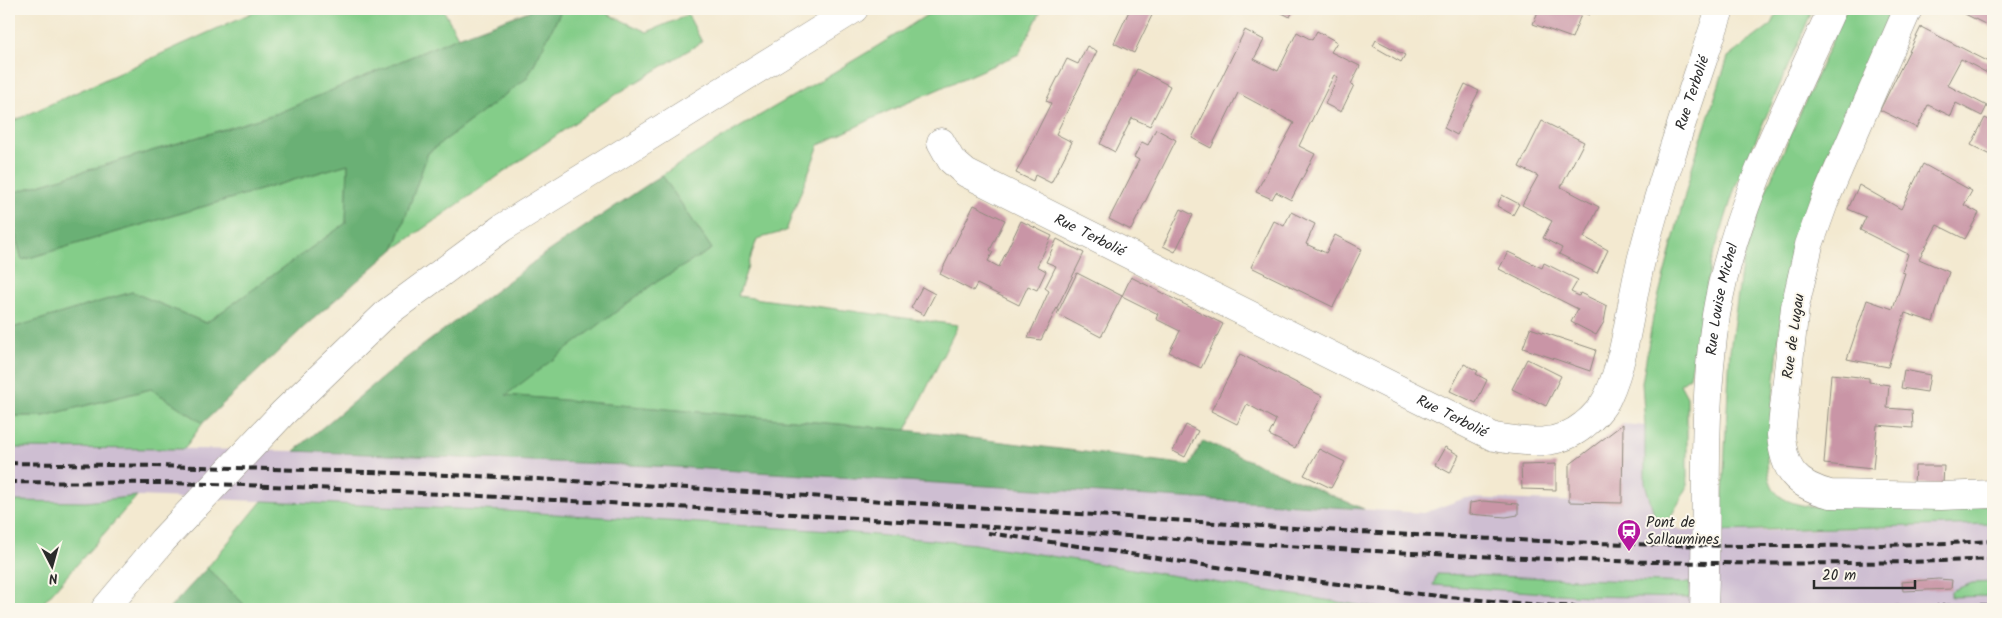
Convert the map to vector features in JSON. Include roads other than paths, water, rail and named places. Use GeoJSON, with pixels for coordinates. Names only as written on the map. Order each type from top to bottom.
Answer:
{"type":"FeatureCollection","features":[{"type":"Feature","properties":{"kind":"street"},"geometry":{"type":"LineString","coordinates":[[104,609],[163,540],[283,413],[388,312],[502,228],[854,9]]}},
{"type":"Feature","properties":{"kind":"street","name":"Rue Terbolié"},"geometry":{"type":"LineString","coordinates":[[940,142],[951,160],[966,173],[1494,438],[1536,443],[1568,437],[1586,424],[1607,398],[1619,362],[1642,254],[1675,141],[1720,9]]}},
{"type":"Feature","properties":{"kind":"street","name":"Rue Louise Michel"},"geometry":{"type":"LineString","coordinates":[[1704,609],[1709,375],[1717,314],[1729,258],[1757,175],[1832,9]]}},
{"type":"Feature","properties":{"kind":"street","name":"Rue de Lugau"},"geometry":{"type":"LineString","coordinates":[[1908,9],[1825,200],[1809,246],[1795,307],[1781,435],[1783,455],[1789,469],[1798,480],[1814,490],[1830,494],[1941,496],[1993,494]]}},
{"type":"Feature","properties":{"kind":"railway"},"geometry":{"type":"LineString","coordinates":[[9,463],[254,468],[498,477],[1275,527],[1514,540],[1754,546],[1993,541]]}},
{"type":"Feature","properties":{"kind":"railway"},"geometry":{"type":"LineString","coordinates":[[9,482],[171,483],[445,494],[710,509],[1230,543],[1612,561],[1866,563],[1993,559]]}},
{"type":"Feature","properties":{"kind":"railway"},"geometry":{"type":"LineString","coordinates":[[988,533],[1391,591],[1553,606],[1635,609]]}},
{"type":"Feature","properties":{"kind":"railway"},"geometry":{"type":"LineString","coordinates":[[1786,609],[1993,605]]}},
{"type":"Feature","properties":{"kind":"place","name":"Pont de Sallaumines"},"geometry":{"type":"Point","coordinates":[1629,552]}}]}
